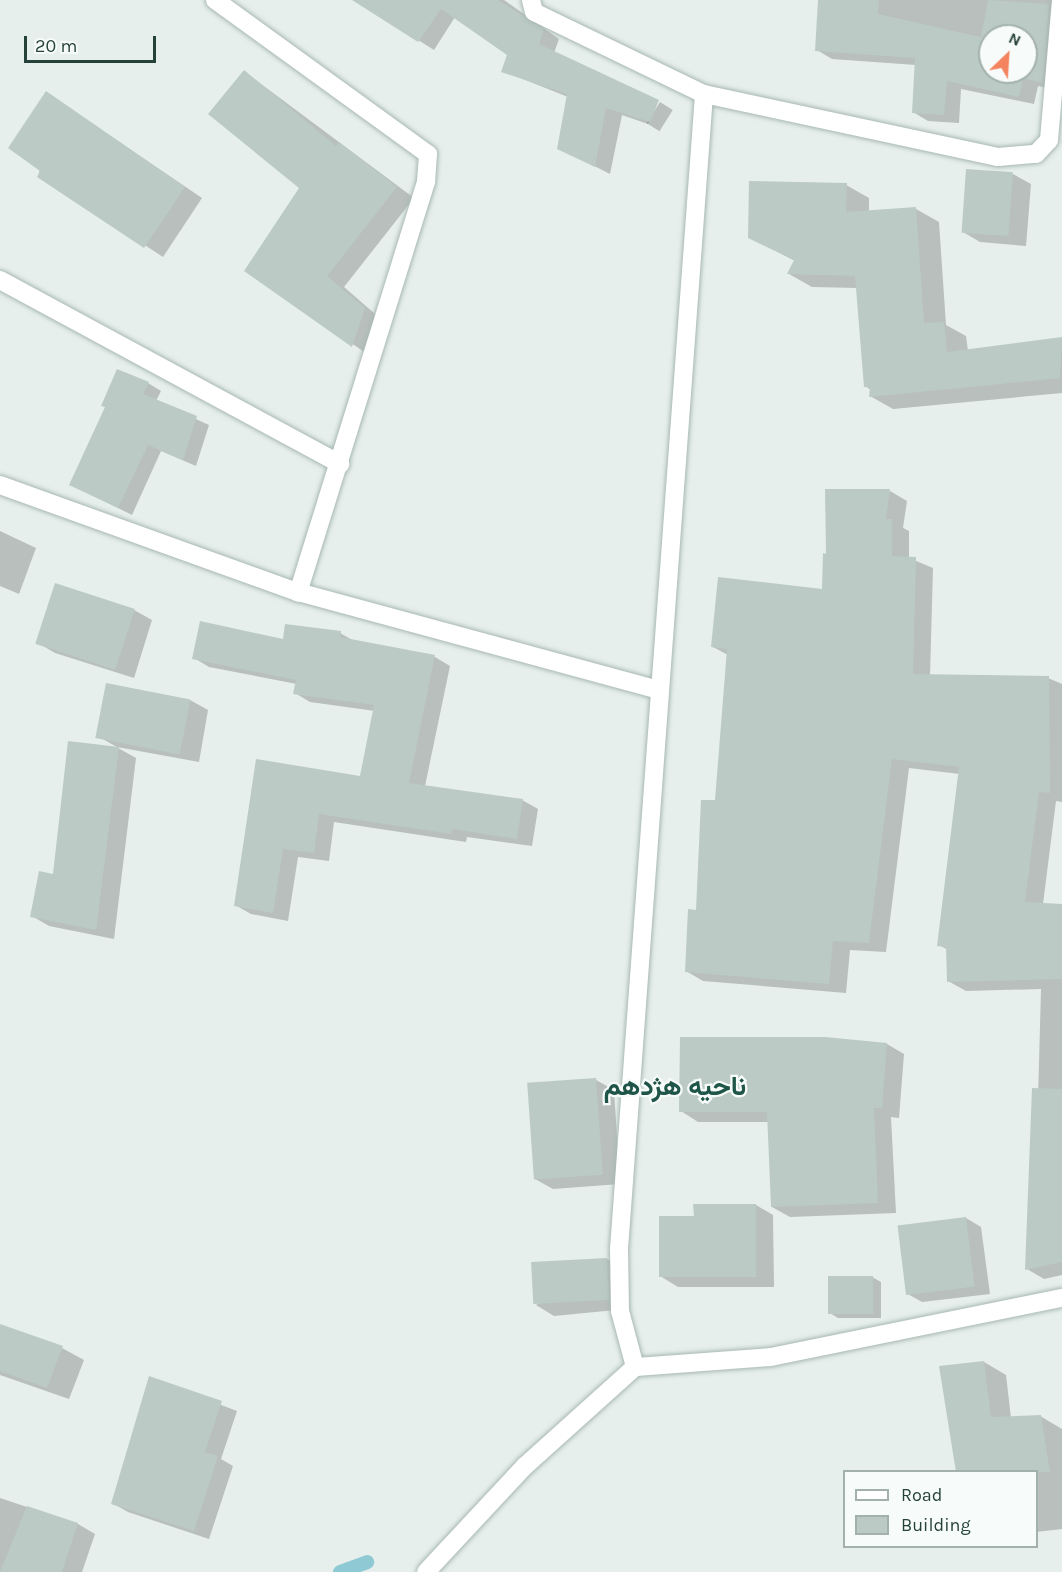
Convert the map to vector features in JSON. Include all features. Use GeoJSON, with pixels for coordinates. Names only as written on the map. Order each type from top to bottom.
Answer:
{"type":"FeatureCollection","features":[{"type":"Feature","properties":{"kind":"street"},"geometry":{"type":"LineString","coordinates":[[215,0],[428,154],[426,182],[340,464],[298,592]]}},
{"type":"Feature","properties":{"kind":"street"},"geometry":{"type":"LineString","coordinates":[[531,0],[534,12],[704,94],[998,157],[1036,154],[1049,140],[1061,0]]}},
{"type":"Feature","properties":{"kind":"street"},"geometry":{"type":"LineString","coordinates":[[635,1367],[620,1311],[619,1249],[704,94]]}},
{"type":"Feature","properties":{"kind":"street"},"geometry":{"type":"LineString","coordinates":[[0,280],[340,464]]}},
{"type":"Feature","properties":{"kind":"street"},"geometry":{"type":"LineString","coordinates":[[0,485],[298,592],[659,690]]}},
{"type":"Feature","properties":{"kind":"street"},"geometry":{"type":"LineString","coordinates":[[426,1572],[525,1466],[635,1367],[771,1357],[1062,1298]]}},
{"type":"Feature","properties":{"kind":"building"},"geometry":{"type":"Polygon","coordinates":[[[352,0],[498,0],[544,29],[539,44],[659,100],[650,122],[606,108],[595,167],[557,149],[567,94],[501,72],[507,55],[441,9],[418,42],[352,0]]]}},
{"type":"Feature","properties":{"kind":"building"},"geometry":{"type":"Polygon","coordinates":[[[818,0],[879,0],[878,14],[978,36],[978,84],[1022,84],[1019,97],[947,81],[944,115],[912,113],[915,58],[815,51],[818,0]]]}},
{"type":"Feature","properties":{"kind":"building"},"geometry":{"type":"Polygon","coordinates":[[[988,0],[1049,4],[1043,83],[1038,82],[1038,24],[983,24],[988,0]]]}},
{"type":"Feature","properties":{"kind":"building"},"geometry":{"type":"Polygon","coordinates":[[[244,70],[336,146],[339,142],[397,187],[327,276],[365,308],[352,347],[244,271],[299,188],[208,114],[244,70]]]}},
{"type":"Feature","properties":{"kind":"building"},"geometry":{"type":"Polygon","coordinates":[[[46,91],[185,187],[144,248],[37,177],[40,171],[8,148],[46,91]]]}},
{"type":"Feature","properties":{"kind":"building"},"geometry":{"type":"Polygon","coordinates":[[[966,169],[1013,172],[1008,236],[962,233],[966,169]]]}},
{"type":"Feature","properties":{"kind":"building"},"geometry":{"type":"Polygon","coordinates":[[[749,181],[847,183],[846,212],[916,207],[924,323],[944,322],[947,352],[1062,337],[1060,378],[869,397],[870,387],[864,387],[855,276],[787,274],[794,260],[748,238],[749,181]]]}},
{"type":"Feature","properties":{"kind":"building"},"geometry":{"type":"Polygon","coordinates":[[[117,369],[149,382],[143,394],[197,416],[183,460],[148,445],[118,508],[69,485],[105,407],[101,406],[117,369]]]}},
{"type":"Feature","properties":{"kind":"building"},"geometry":{"type":"Polygon","coordinates":[[[825,489],[890,489],[886,519],[892,519],[892,556],[916,557],[913,674],[1049,676],[1050,793],[1039,792],[1025,902],[1062,904],[1062,979],[947,982],[946,947],[937,946],[959,767],[892,759],[869,943],[833,941],[829,984],[685,972],[688,909],[696,910],[701,800],[715,800],[727,649],[711,647],[718,577],[822,589],[823,553],[826,554],[825,489]]]}},
{"type":"Feature","properties":{"kind":"building"},"geometry":{"type":"Polygon","coordinates":[[[55,583],[135,609],[115,670],[35,644],[55,583]]]}},
{"type":"Feature","properties":{"kind":"building"},"geometry":{"type":"Polygon","coordinates":[[[200,621],[283,639],[285,624],[341,631],[340,637],[435,655],[409,783],[523,799],[517,839],[452,829],[451,834],[319,814],[314,853],[283,849],[273,913],[234,906],[256,759],[360,776],[374,705],[293,694],[296,680],[192,659],[200,621]]]}},
{"type":"Feature","properties":{"kind":"building"},"geometry":{"type":"Polygon","coordinates":[[[106,683],[190,699],[180,754],[95,738],[106,683]]]}},
{"type":"Feature","properties":{"kind":"building"},"geometry":{"type":"Polygon","coordinates":[[[68,741],[119,747],[96,930],[30,917],[39,871],[53,874],[68,741]]]}},
{"type":"Feature","properties":{"kind":"building"},"geometry":{"type":"Polygon","coordinates":[[[680,1037],[825,1037],[887,1043],[882,1108],[874,1108],[878,1203],[771,1207],[767,1112],[679,1112],[680,1037]]]}},
{"type":"Feature","properties":{"kind":"building"},"geometry":{"type":"Polygon","coordinates":[[[596,1078],[603,1175],[534,1180],[527,1083],[596,1078]]]}},
{"type":"Feature","properties":{"kind":"building"},"geometry":{"type":"Polygon","coordinates":[[[1032,1088],[1062,1089],[1062,1262],[1025,1270],[1032,1088]]]}},
{"type":"Feature","properties":{"kind":"building"},"geometry":{"type":"Polygon","coordinates":[[[693,1204],[756,1204],[756,1277],[659,1277],[659,1216],[694,1216],[693,1204]]]}},
{"type":"Feature","properties":{"kind":"building"},"geometry":{"type":"Polygon","coordinates":[[[966,1217],[975,1286],[906,1295],[898,1225],[966,1217]]]}},
{"type":"Feature","properties":{"kind":"building"},"geometry":{"type":"Polygon","coordinates":[[[607,1258],[609,1300],[533,1304],[531,1262],[607,1258]]]}},
{"type":"Feature","properties":{"kind":"building"},"geometry":{"type":"Polygon","coordinates":[[[828,1276],[873,1276],[873,1314],[828,1314],[828,1276]]]}},
{"type":"Feature","properties":{"kind":"building"},"geometry":{"type":"Polygon","coordinates":[[[0,1324],[63,1346],[47,1388],[0,1371],[0,1324]]]}},
{"type":"Feature","properties":{"kind":"building"},"geometry":{"type":"Polygon","coordinates":[[[984,1361],[991,1417],[1041,1415],[1050,1472],[956,1470],[939,1366],[984,1361]]]}},
{"type":"Feature","properties":{"kind":"building"},"geometry":{"type":"Polygon","coordinates":[[[149,1376],[222,1401],[205,1452],[218,1456],[194,1531],[111,1504],[149,1376]]]}},
{"type":"Feature","properties":{"kind":"building"},"geometry":{"type":"Polygon","coordinates":[[[27,1506],[78,1523],[62,1572],[0,1572],[27,1506]]]}},
{"type":"Feature","properties":{"kind":"waterway"},"geometry":{"type":"LineString","coordinates":[[340,1572],[367,1562]]}},
{"type":"Feature","properties":{"kind":"district","name":"ناحیه هژدهم"},"geometry":{"type":"Point","coordinates":[675,1087]}}]}
